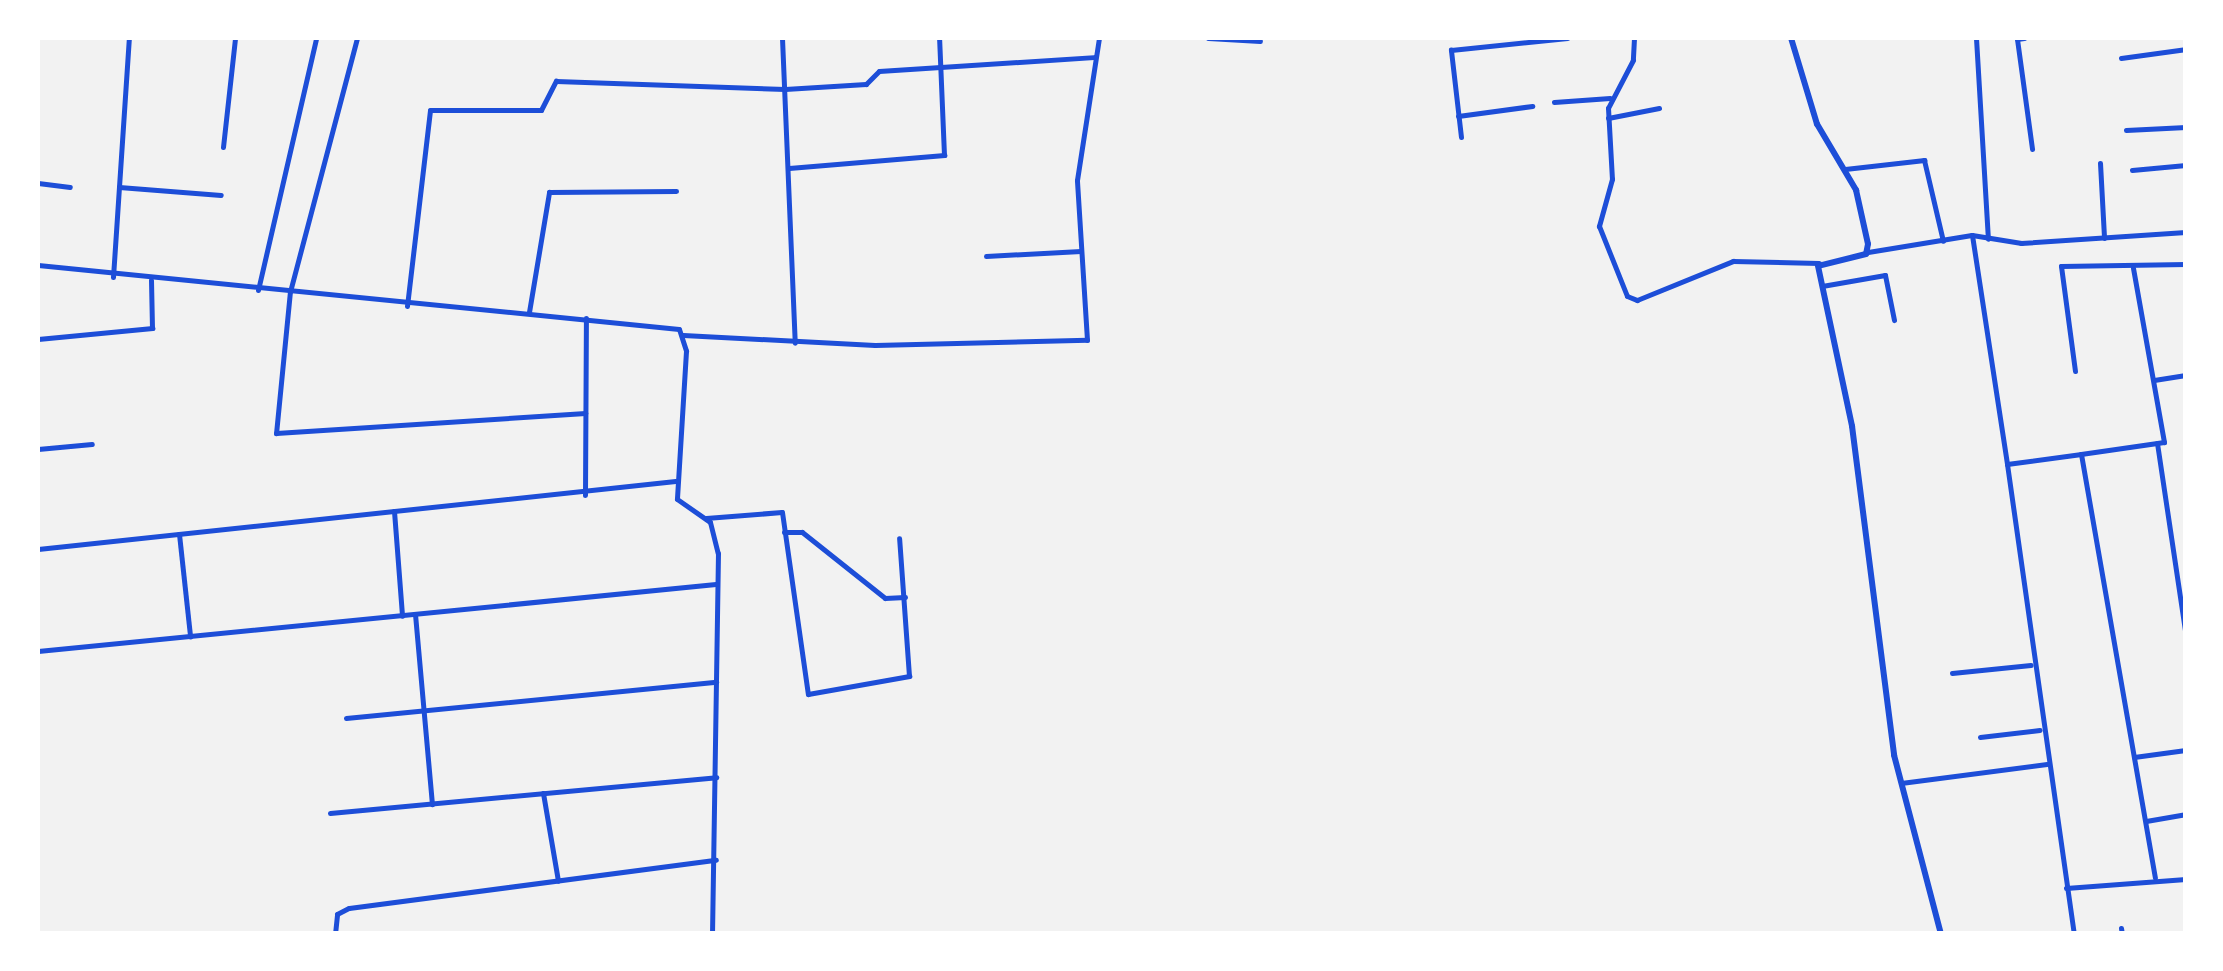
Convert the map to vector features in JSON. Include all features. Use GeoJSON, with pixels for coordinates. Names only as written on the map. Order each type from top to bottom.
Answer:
{"type":"FeatureCollection","features":[{"type":"Feature","properties":{"kind":"street"},"geometry":{"type":"LineString","coordinates":[[113,277],[129,38]]}},
{"type":"Feature","properties":{"kind":"street"},"geometry":{"type":"LineString","coordinates":[[222,147],[235,38]]}},
{"type":"Feature","properties":{"kind":"street"},"geometry":{"type":"LineString","coordinates":[[258,290],[316,38]]}},
{"type":"Feature","properties":{"kind":"street"},"geometry":{"type":"LineString","coordinates":[[357,38],[290,291],[273,416],[279,436],[585,414]]}},
{"type":"Feature","properties":{"kind":"street"},"geometry":{"type":"LineString","coordinates":[[782,38],[795,342]]}},
{"type":"Feature","properties":{"kind":"street"},"geometry":{"type":"LineString","coordinates":[[789,168],[944,155],[939,38]]}},
{"type":"Feature","properties":{"kind":"street"},"geometry":{"type":"LineString","coordinates":[[38,266],[407,306],[586,318],[683,335],[795,342],[1087,340],[1080,134],[1099,38]]}},
{"type":"Feature","properties":{"kind":"street"},"geometry":{"type":"LineString","coordinates":[[1208,38],[1260,41]]}},
{"type":"Feature","properties":{"kind":"street"},"geometry":{"type":"LineString","coordinates":[[1461,137],[1452,50],[1566,38]]}},
{"type":"Feature","properties":{"kind":"street"},"geometry":{"type":"LineString","coordinates":[[1634,38],[1633,60],[1610,98],[1607,118],[1612,179],[1599,233],[1630,299],[1733,261],[1819,263],[1972,235],[1988,239],[2104,238],[2186,232]]}},
{"type":"Feature","properties":{"kind":"street"},"geometry":{"type":"LineString","coordinates":[[1790,38],[1816,124],[1846,169],[1868,252]]}},
{"type":"Feature","properties":{"kind":"street"},"geometry":{"type":"LineString","coordinates":[[1976,38],[1988,239]]}},
{"type":"Feature","properties":{"kind":"street"},"geometry":{"type":"LineString","coordinates":[[2024,38],[2032,149]]}},
{"type":"Feature","properties":{"kind":"street"},"geometry":{"type":"LineString","coordinates":[[2121,58],[2186,50]]}},
{"type":"Feature","properties":{"kind":"street"},"geometry":{"type":"LineString","coordinates":[[407,306],[430,110],[543,110],[556,81],[786,89],[866,84],[877,72],[938,65],[1094,57]]}},
{"type":"Feature","properties":{"kind":"street"},"geometry":{"type":"LineString","coordinates":[[1554,102],[1610,98]]}},
{"type":"Feature","properties":{"kind":"street"},"geometry":{"type":"LineString","coordinates":[[1458,116],[1532,106]]}},
{"type":"Feature","properties":{"kind":"street"},"geometry":{"type":"LineString","coordinates":[[1607,118],[1659,108]]}},
{"type":"Feature","properties":{"kind":"street"},"geometry":{"type":"LineString","coordinates":[[2126,130],[2186,126]]}},
{"type":"Feature","properties":{"kind":"street"},"geometry":{"type":"LineString","coordinates":[[1846,169],[1924,160],[1942,241]]}},
{"type":"Feature","properties":{"kind":"street"},"geometry":{"type":"LineString","coordinates":[[2100,163],[2104,238]]}},
{"type":"Feature","properties":{"kind":"street"},"geometry":{"type":"LineString","coordinates":[[2132,170],[2186,166]]}},
{"type":"Feature","properties":{"kind":"street"},"geometry":{"type":"LineString","coordinates":[[38,183],[70,186]]}},
{"type":"Feature","properties":{"kind":"street"},"geometry":{"type":"LineString","coordinates":[[119,187],[221,195]]}},
{"type":"Feature","properties":{"kind":"street"},"geometry":{"type":"LineString","coordinates":[[529,312],[549,192],[676,191]]}},
{"type":"Feature","properties":{"kind":"street"},"geometry":{"type":"LineString","coordinates":[[1972,235],[2007,464],[2040,730],[2074,934]]}},
{"type":"Feature","properties":{"kind":"street"},"geometry":{"type":"LineString","coordinates":[[986,256],[1082,252]]}},
{"type":"Feature","properties":{"kind":"street"},"geometry":{"type":"LineString","coordinates":[[1819,263],[1852,426],[1902,783],[1941,934]]}},
{"type":"Feature","properties":{"kind":"street"},"geometry":{"type":"LineString","coordinates":[[2075,371],[2060,268],[2186,264]]}},
{"type":"Feature","properties":{"kind":"street"},"geometry":{"type":"LineString","coordinates":[[2133,268],[2154,380],[2158,442],[2186,636]]}},
{"type":"Feature","properties":{"kind":"street"},"geometry":{"type":"LineString","coordinates":[[1822,286],[1886,275],[1894,320]]}},
{"type":"Feature","properties":{"kind":"street"},"geometry":{"type":"LineString","coordinates":[[38,339],[152,328],[150,280]]}},
{"type":"Feature","properties":{"kind":"street"},"geometry":{"type":"LineString","coordinates":[[585,495],[586,318]]}},
{"type":"Feature","properties":{"kind":"street"},"geometry":{"type":"LineString","coordinates":[[683,335],[675,481],[679,506],[703,518],[717,535],[716,860],[712,934]]}},
{"type":"Feature","properties":{"kind":"street"},"geometry":{"type":"LineString","coordinates":[[2154,380],[2186,375]]}},
{"type":"Feature","properties":{"kind":"street"},"geometry":{"type":"LineString","coordinates":[[2007,464],[2158,442]]}},
{"type":"Feature","properties":{"kind":"street"},"geometry":{"type":"LineString","coordinates":[[38,449],[92,444]]}},
{"type":"Feature","properties":{"kind":"street"},"geometry":{"type":"LineString","coordinates":[[2080,454],[2155,878]]}},
{"type":"Feature","properties":{"kind":"street"},"geometry":{"type":"LineString","coordinates":[[38,549],[585,495],[675,481]]}},
{"type":"Feature","properties":{"kind":"street"},"geometry":{"type":"LineString","coordinates":[[394,511],[402,616]]}},
{"type":"Feature","properties":{"kind":"street"},"geometry":{"type":"LineString","coordinates":[[703,518],[782,512],[805,693],[903,681],[911,670],[899,538]]}},
{"type":"Feature","properties":{"kind":"street"},"geometry":{"type":"LineString","coordinates":[[784,532],[802,532],[886,598],[905,598]]}},
{"type":"Feature","properties":{"kind":"street"},"geometry":{"type":"LineString","coordinates":[[180,534],[190,636]]}},
{"type":"Feature","properties":{"kind":"street"},"geometry":{"type":"LineString","coordinates":[[38,651],[716,584]]}},
{"type":"Feature","properties":{"kind":"street"},"geometry":{"type":"LineString","coordinates":[[416,614],[432,804]]}},
{"type":"Feature","properties":{"kind":"street"},"geometry":{"type":"LineString","coordinates":[[1952,673],[2031,666]]}},
{"type":"Feature","properties":{"kind":"street"},"geometry":{"type":"LineString","coordinates":[[346,718],[716,682]]}},
{"type":"Feature","properties":{"kind":"street"},"geometry":{"type":"LineString","coordinates":[[1980,737],[2040,730]]}},
{"type":"Feature","properties":{"kind":"street"},"geometry":{"type":"LineString","coordinates":[[2134,756],[2186,750]]}},
{"type":"Feature","properties":{"kind":"street"},"geometry":{"type":"LineString","coordinates":[[1902,783],[2046,764]]}},
{"type":"Feature","properties":{"kind":"street"},"geometry":{"type":"LineString","coordinates":[[330,814],[716,777]]}},
{"type":"Feature","properties":{"kind":"street"},"geometry":{"type":"LineString","coordinates":[[543,793],[558,880]]}},
{"type":"Feature","properties":{"kind":"street"},"geometry":{"type":"LineString","coordinates":[[2146,821],[2186,814]]}},
{"type":"Feature","properties":{"kind":"street"},"geometry":{"type":"LineString","coordinates":[[334,934],[337,914],[349,908],[716,860]]}},
{"type":"Feature","properties":{"kind":"street"},"geometry":{"type":"LineString","coordinates":[[2066,888],[2155,878],[2186,879]]}}]}
